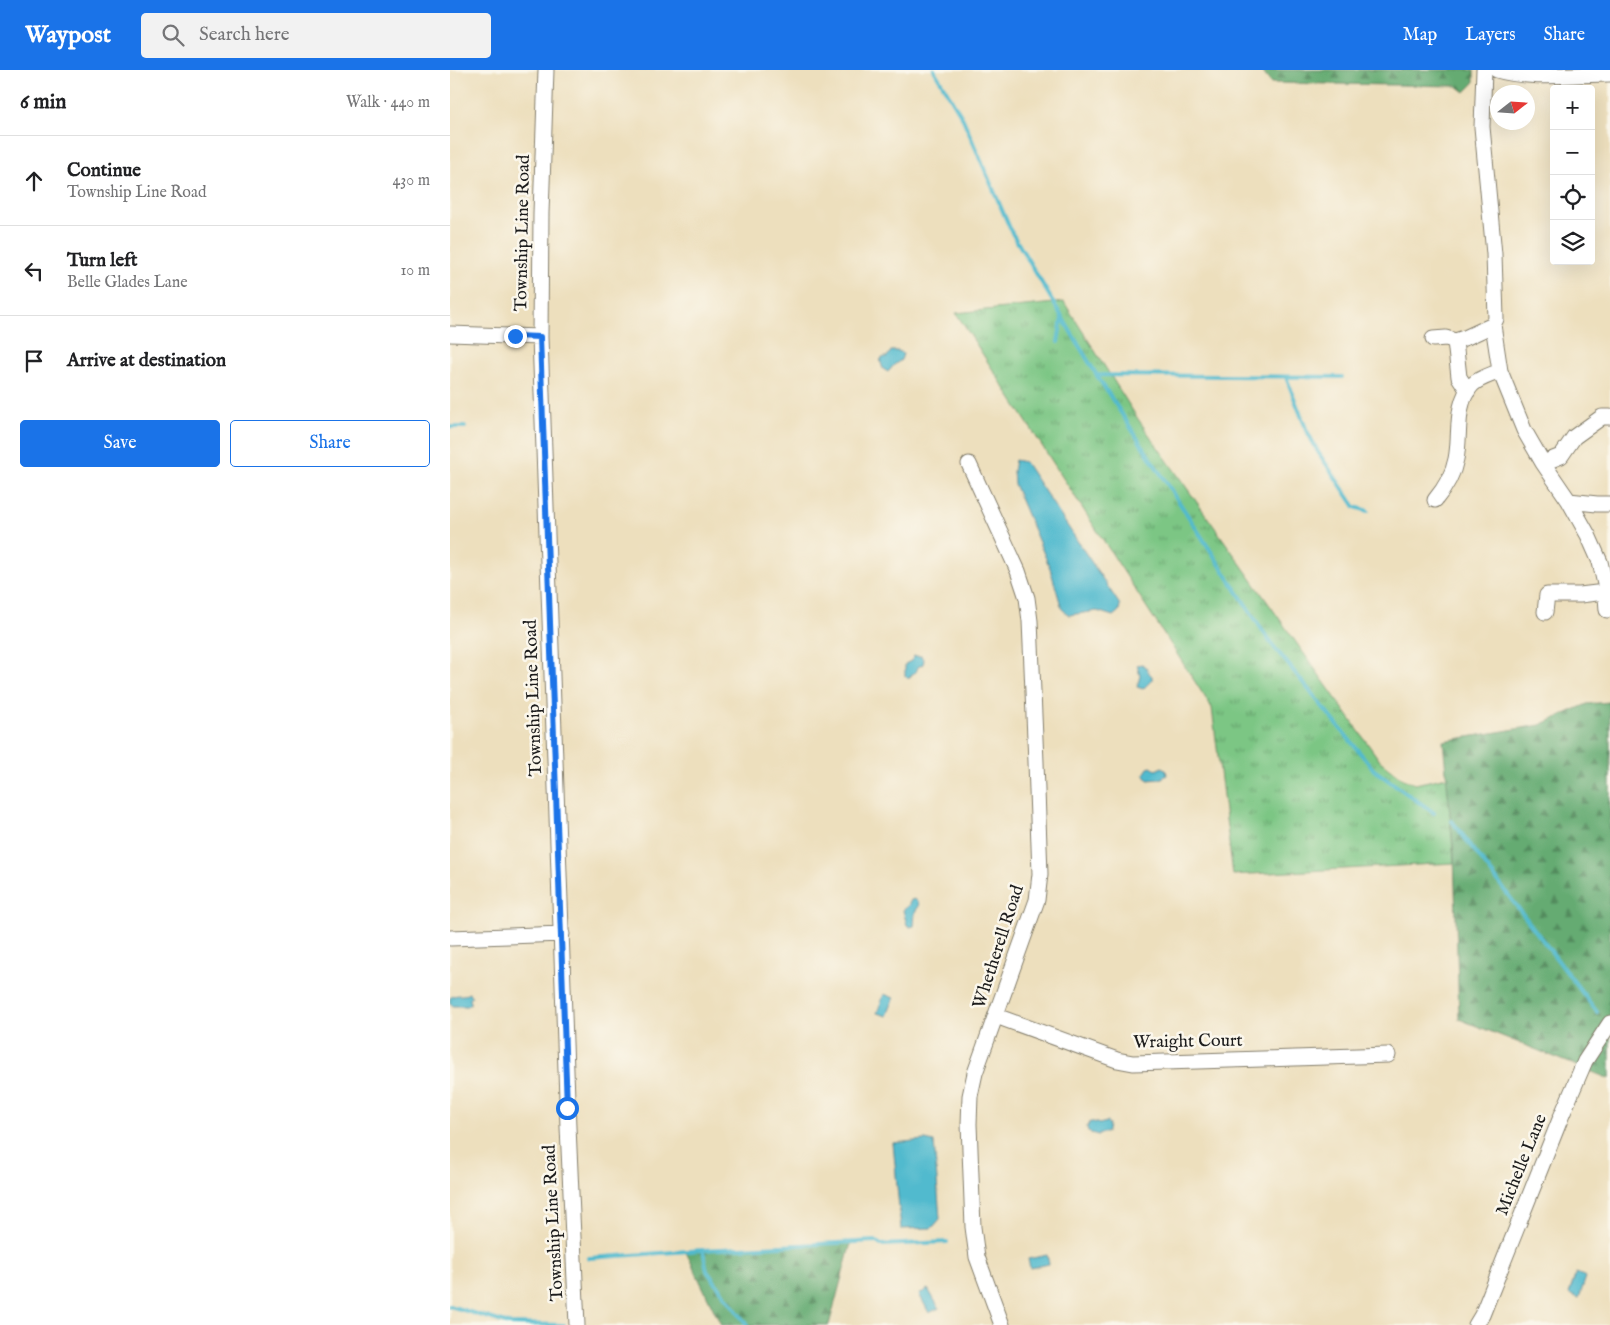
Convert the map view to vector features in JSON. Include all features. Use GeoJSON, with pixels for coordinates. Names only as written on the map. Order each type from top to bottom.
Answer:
{"type":"FeatureCollection","features":[{"type":"Feature","properties":{"kind":"street","name":"Township Line Road"},"geometry":{"type":"LineString","coordinates":[[546,70],[541,213],[540,337],[577,1325]]}},
{"type":"Feature","properties":{"kind":"street"},"geometry":{"type":"LineString","coordinates":[[1484,70],[1482,127],[1494,254],[1496,319],[1493,325],[1500,371],[1524,430],[1588,535],[1600,562],[1606,592],[1607,610]]}},
{"type":"Feature","properties":{"kind":"street"},"geometry":{"type":"LineString","coordinates":[[1497,70],[1532,75],[1610,74]]}},
{"type":"Feature","properties":{"kind":"street"},"geometry":{"type":"LineString","coordinates":[[1433,339],[1446,338],[1455,340],[1493,325]]}},
{"type":"Feature","properties":{"kind":"street"},"geometry":{"type":"LineString","coordinates":[[450,334],[540,337]]}},
{"type":"Feature","properties":{"kind":"street"},"geometry":{"type":"LineString","coordinates":[[1455,340],[1459,377],[1468,391]]}},
{"type":"Feature","properties":{"kind":"street"},"geometry":{"type":"LineString","coordinates":[[1435,500],[1446,487],[1452,473],[1456,458],[1462,405],[1468,391],[1479,380],[1500,371]]}},
{"type":"Feature","properties":{"kind":"street"},"geometry":{"type":"LineString","coordinates":[[1543,463],[1561,456],[1574,438],[1602,416],[1610,416]]}},
{"type":"Feature","properties":{"kind":"street","name":"Whetherell Road"},"geometry":{"type":"LineString","coordinates":[[969,464],[1018,571],[1030,621],[1040,874],[1037,900],[975,1073],[970,1096],[969,1124],[973,1226],[977,1257],[1002,1325]]}},
{"type":"Feature","properties":{"kind":"street"},"geometry":{"type":"LineString","coordinates":[[1569,501],[1610,504]]}},
{"type":"Feature","properties":{"kind":"street"},"geometry":{"type":"LineString","coordinates":[[1546,612],[1547,595],[1580,595],[1606,592]]}},
{"type":"Feature","properties":{"kind":"street"},"geometry":{"type":"LineString","coordinates":[[450,938],[562,934]]}},
{"type":"Feature","properties":{"kind":"street","name":"Wraight Court"},"geometry":{"type":"LineString","coordinates":[[996,1016],[1116,1060],[1133,1063],[1388,1055]]}},
{"type":"Feature","properties":{"kind":"street","name":"Michelle Lane"},"geometry":{"type":"LineString","coordinates":[[1476,1325],[1482,1315],[1582,1069],[1610,1023]]}},
{"type":"Feature","properties":{"kind":"green space"},"geometry":{"type":"Polygon","coordinates":[[[1261,70],[1474,70],[1474,83],[1465,92],[1457,86],[1271,83],[1261,70]]]}},
{"type":"Feature","properties":{"kind":"green space"},"geometry":{"type":"Polygon","coordinates":[[[1064,302],[1138,419],[1380,761],[1403,779],[1415,784],[1447,777],[1454,863],[1233,875],[1212,708],[956,313],[1064,302]]]}},
{"type":"Feature","properties":{"kind":"green space"},"geometry":{"type":"Polygon","coordinates":[[[1610,702],[1610,1079],[1459,1019],[1454,855],[1443,741],[1540,725],[1587,704],[1610,702]]]}},
{"type":"Feature","properties":{"kind":"green space"},"geometry":{"type":"Polygon","coordinates":[[[851,1243],[829,1325],[721,1325],[685,1250],[851,1243]]]}},
{"type":"Feature","properties":{"kind":"water"},"geometry":{"type":"Polygon","coordinates":[[[891,351],[899,351],[903,354],[901,360],[888,372],[883,369],[880,360],[887,357],[891,351]]]}},
{"type":"Feature","properties":{"kind":"water"},"geometry":{"type":"Polygon","coordinates":[[[1015,460],[1025,462],[1120,605],[1119,611],[1113,616],[1097,611],[1069,615],[1062,609],[1050,568],[1014,484],[1013,471],[1015,460]]]}},
{"type":"Feature","properties":{"kind":"water"},"geometry":{"type":"Polygon","coordinates":[[[914,656],[921,656],[924,660],[923,664],[918,667],[910,678],[907,678],[905,676],[905,664],[911,661],[914,656]]]}},
{"type":"Feature","properties":{"kind":"water"},"geometry":{"type":"Polygon","coordinates":[[[1142,664],[1152,676],[1152,680],[1143,689],[1137,687],[1140,676],[1137,665],[1142,664]]]}},
{"type":"Feature","properties":{"kind":"water"},"geometry":{"type":"Polygon","coordinates":[[[1151,767],[1156,770],[1162,767],[1166,770],[1167,775],[1160,779],[1148,780],[1144,774],[1151,767]]]}},
{"type":"Feature","properties":{"kind":"water"},"geometry":{"type":"Polygon","coordinates":[[[915,899],[919,906],[915,912],[914,926],[910,927],[907,925],[903,910],[911,900],[915,899]]]}},
{"type":"Feature","properties":{"kind":"water"},"geometry":{"type":"Polygon","coordinates":[[[469,993],[472,997],[470,998],[471,1003],[468,1006],[452,1006],[450,1004],[450,998],[469,993]]]}},
{"type":"Feature","properties":{"kind":"water"},"geometry":{"type":"Polygon","coordinates":[[[884,994],[894,998],[887,1016],[877,1013],[884,994]]]}},
{"type":"Feature","properties":{"kind":"water"},"geometry":{"type":"Polygon","coordinates":[[[1090,1122],[1099,1124],[1107,1122],[1109,1125],[1108,1131],[1098,1135],[1088,1132],[1087,1127],[1090,1122]]]}},
{"type":"Feature","properties":{"kind":"water"},"geometry":{"type":"Polygon","coordinates":[[[925,1140],[934,1142],[940,1219],[932,1228],[901,1229],[893,1143],[925,1140]]]}},
{"type":"Feature","properties":{"kind":"water"},"geometry":{"type":"Polygon","coordinates":[[[1047,1255],[1049,1264],[1030,1268],[1028,1259],[1047,1255]]]}},
{"type":"Feature","properties":{"kind":"water"},"geometry":{"type":"Polygon","coordinates":[[[1576,1273],[1586,1277],[1579,1298],[1569,1294],[1576,1273]]]}},
{"type":"Feature","properties":{"kind":"water"},"geometry":{"type":"Polygon","coordinates":[[[928,1289],[939,1308],[929,1313],[919,1294],[928,1289]]]}},
{"type":"Feature","properties":{"kind":"waterway"},"geometry":{"type":"LineString","coordinates":[[934,70],[963,119],[1012,233],[1099,379],[1270,642],[1374,770],[1434,813]]}},
{"type":"Feature","properties":{"kind":"waterway"},"geometry":{"type":"LineString","coordinates":[[1058,342],[1062,318]]}},
{"type":"Feature","properties":{"kind":"waterway"},"geometry":{"type":"LineString","coordinates":[[1097,375],[1342,377]]}},
{"type":"Feature","properties":{"kind":"waterway"},"geometry":{"type":"LineString","coordinates":[[1286,377],[1307,431],[1318,452],[1355,507],[1368,511]]}},
{"type":"Feature","properties":{"kind":"waterway"},"geometry":{"type":"LineString","coordinates":[[450,427],[465,427]]}},
{"type":"Feature","properties":{"kind":"waterway"},"geometry":{"type":"LineString","coordinates":[[1452,821],[1597,1012]]}},
{"type":"Feature","properties":{"kind":"waterway"},"geometry":{"type":"LineString","coordinates":[[703,1250],[875,1241],[881,1245],[947,1242]]}},
{"type":"Feature","properties":{"kind":"waterway"},"geometry":{"type":"LineString","coordinates":[[589,1258],[703,1250],[707,1271],[747,1325]]}},
{"type":"Feature","properties":{"kind":"waterway"},"geometry":{"type":"LineString","coordinates":[[450,1306],[509,1324],[564,1325]]}},
{"type":"Feature","properties":{"kind":"route"},"geometry":{"type":"LineString","coordinates":[[515,336],[540,337],[567,1108]]}}]}
